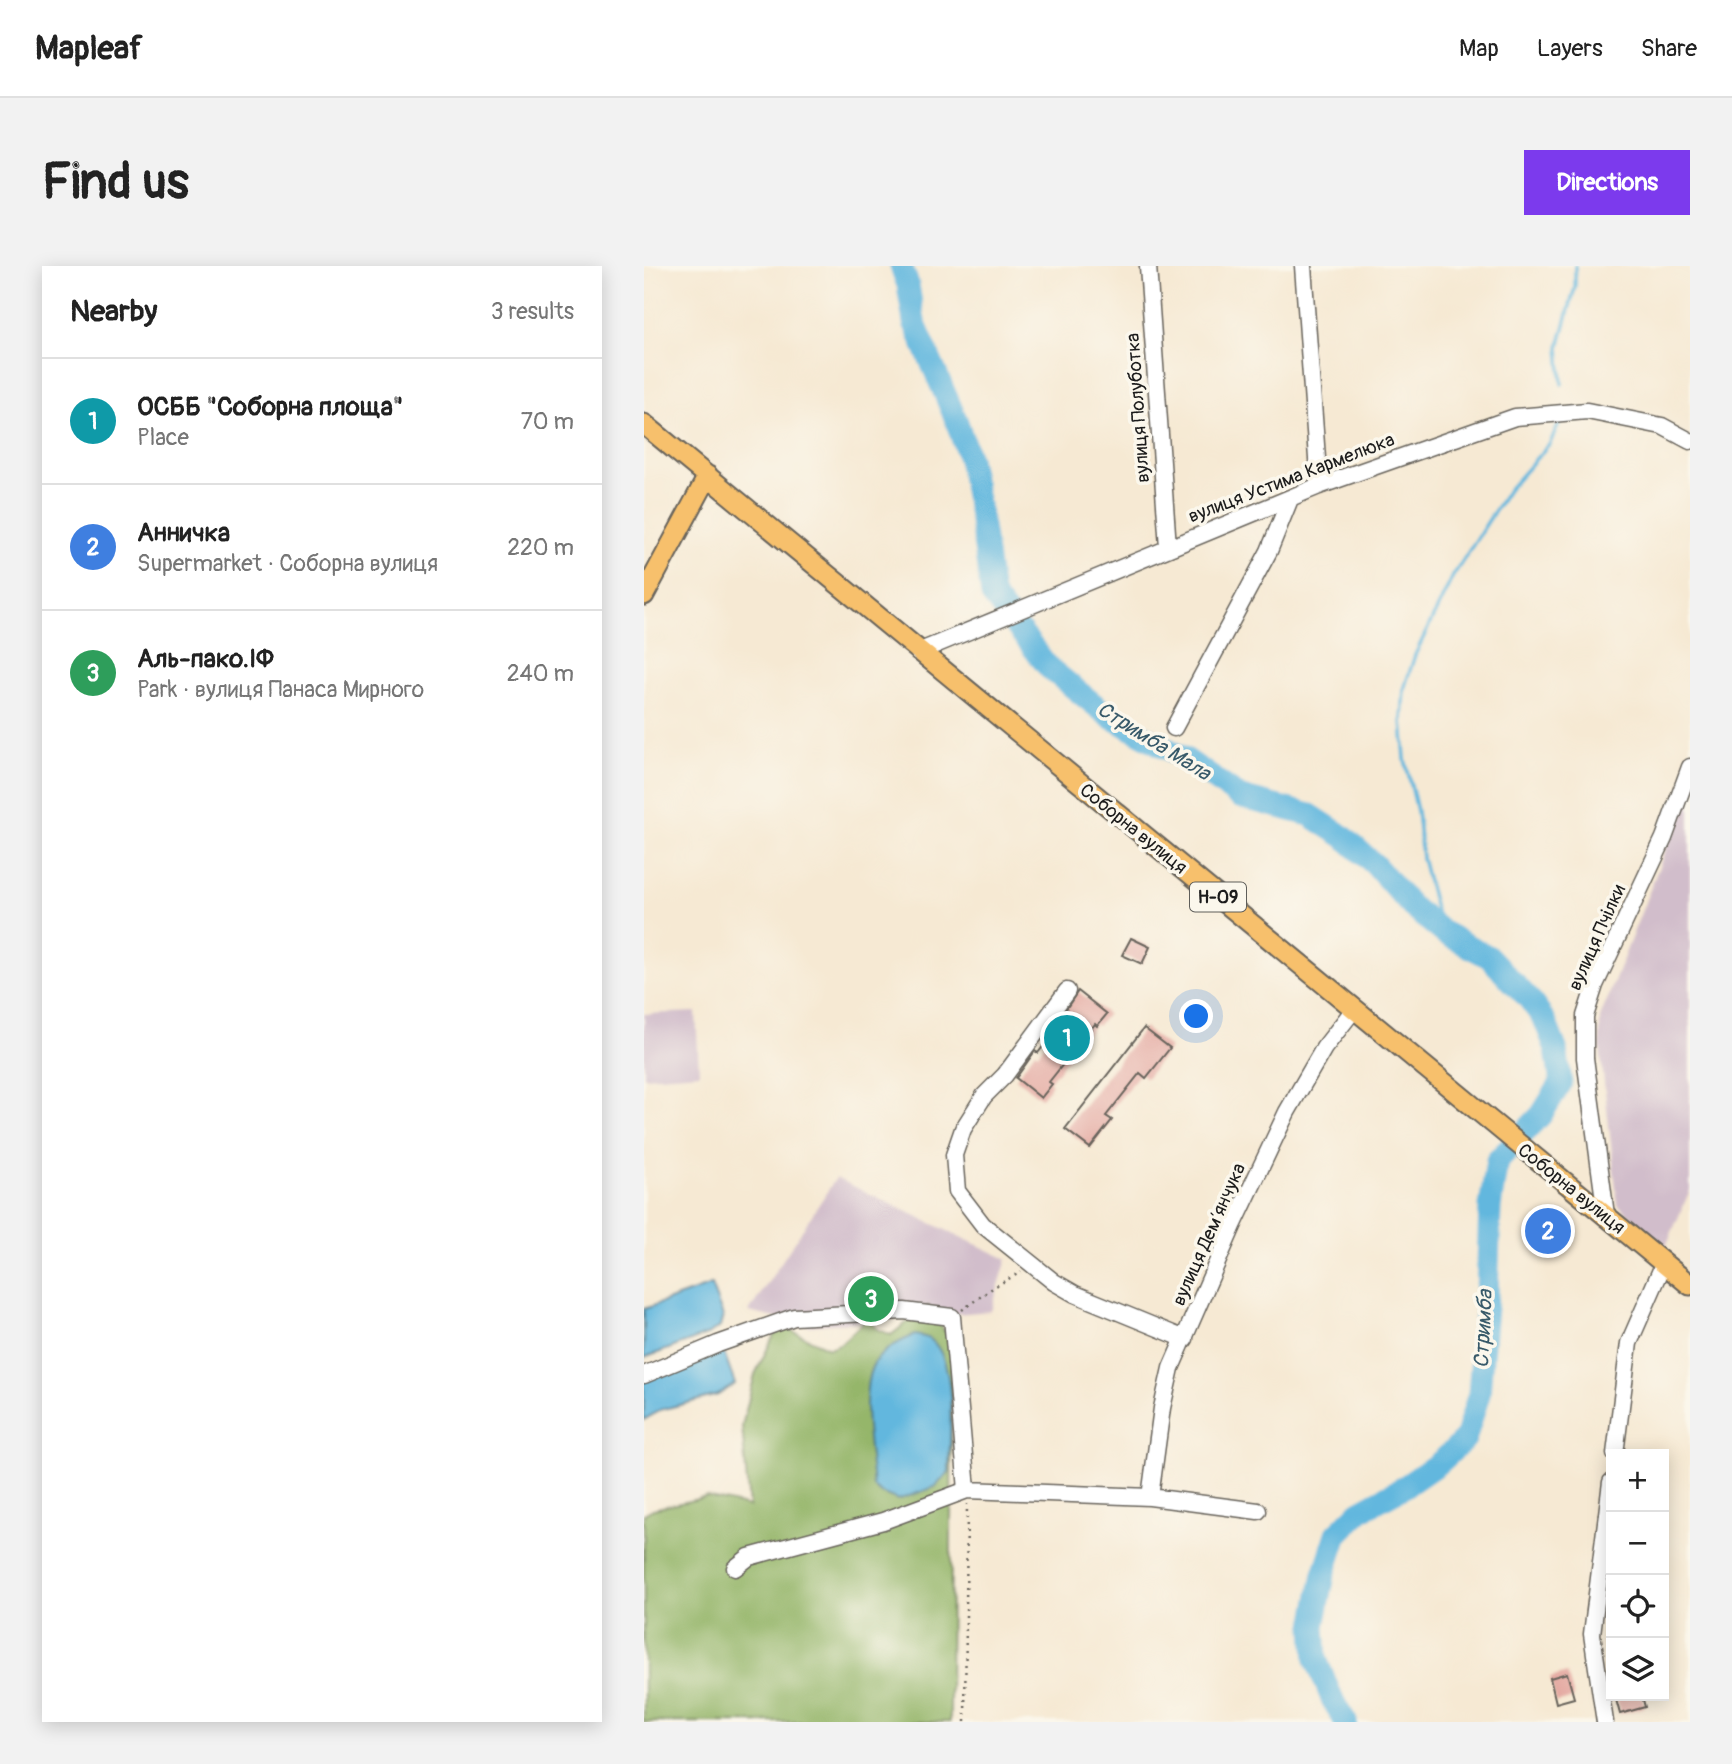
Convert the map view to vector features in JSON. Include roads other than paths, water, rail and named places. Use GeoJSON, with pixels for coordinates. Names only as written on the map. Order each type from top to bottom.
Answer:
{"type":"FeatureCollection","features":[{"type":"Feature","properties":{"kind":"main road","name":"Соборна вулиця"},"geometry":{"type":"LineString","coordinates":[[644,424],[1690,1285]]}},
{"type":"Feature","properties":{"kind":"main road"},"geometry":{"type":"LineString","coordinates":[[644,595],[708,476]]}},
{"type":"Feature","properties":{"kind":"street","name":"вулиця Полуботка"},"geometry":{"type":"LineString","coordinates":[[1148,266],[1168,547]]}},
{"type":"Feature","properties":{"kind":"street"},"geometry":{"type":"LineString","coordinates":[[1303,266],[1319,486]]}},
{"type":"Feature","properties":{"kind":"street","name":"вулиця Устима Кармелюка"},"geometry":{"type":"LineString","coordinates":[[918,652],[1319,486],[1515,417],[1587,411],[1662,426],[1690,441]]}},
{"type":"Feature","properties":{"kind":"street"},"geometry":{"type":"LineString","coordinates":[[1174,728],[1269,551],[1290,499]]}},
{"type":"Feature","properties":{"kind":"street","name":"вулиця Пчілки"},"geometry":{"type":"LineString","coordinates":[[1606,1215],[1585,1058],[1585,1016],[1595,985],[1664,838],[1690,767]]}},
{"type":"Feature","properties":{"kind":"street"},"geometry":{"type":"LineString","coordinates":[[1067,991],[1004,1075],[984,1097],[963,1129],[954,1155],[957,1191],[962,1201],[983,1225],[1054,1282],[1075,1294],[1185,1339]]}},
{"type":"Feature","properties":{"kind":"street","name":"вулиця Демʼянчука"},"geometry":{"type":"LineString","coordinates":[[1150,1497],[1162,1408],[1171,1368],[1233,1226],[1287,1112],[1324,1048],[1355,1008]]}},
{"type":"Feature","properties":{"kind":"street"},"geometry":{"type":"LineString","coordinates":[[1616,1449],[1629,1343],[1664,1263]]}},
{"type":"Feature","properties":{"kind":"street"},"geometry":{"type":"LineString","coordinates":[[644,1375],[718,1344],[794,1318],[904,1311],[952,1317],[967,1490]]}},
{"type":"Feature","properties":{"kind":"street"},"geometry":{"type":"LineString","coordinates":[[735,1568],[749,1557],[883,1521],[967,1490],[1150,1497],[1258,1511]]}},
{"type":"Feature","properties":{"kind":"street"},"geometry":{"type":"LineString","coordinates":[[1605,1722],[1592,1634],[1607,1512]]}},
{"type":"Feature","properties":{"kind":"water"},"geometry":{"type":"Polygon","coordinates":[[[711,1285],[723,1316],[720,1327],[709,1334],[644,1358],[644,1309],[711,1285]]]}},
{"type":"Feature","properties":{"kind":"water"},"geometry":{"type":"Polygon","coordinates":[[[915,1335],[930,1339],[945,1364],[951,1421],[949,1472],[935,1487],[898,1500],[873,1487],[866,1393],[875,1362],[890,1348],[915,1335]]]}},
{"type":"Feature","properties":{"kind":"water"},"geometry":{"type":"Polygon","coordinates":[[[721,1345],[735,1384],[718,1395],[660,1410],[644,1420],[644,1381],[721,1345]]]}},
{"type":"Feature","properties":{"kind":"waterway","name":"Стримба"},"geometry":{"type":"LineString","coordinates":[[901,266],[908,285],[914,322],[957,422],[969,459],[992,595],[1049,668],[1110,717],[1184,758],[1240,797],[1310,815],[1344,837],[1374,864],[1411,906],[1444,933],[1489,957],[1529,999],[1545,1021],[1556,1049],[1561,1083],[1541,1115],[1497,1161],[1490,1207],[1487,1294],[1479,1394],[1465,1439],[1443,1460],[1404,1487],[1360,1511],[1337,1534],[1324,1574],[1314,1626],[1316,1659],[1332,1699],[1346,1722]]}},
{"type":"Feature","properties":{"kind":"waterway","name":"Стримба"},"geometry":{"type":"LineString","coordinates":[[1562,384],[1559,347],[1575,287],[1575,266]]}},
{"type":"Feature","properties":{"kind":"waterway"},"geometry":{"type":"LineString","coordinates":[[1444,933],[1422,858],[1417,811],[1405,759],[1402,720],[1404,689],[1415,655],[1453,576],[1508,490],[1550,443],[1560,422]]}},
{"type":"Feature","properties":{"kind":"place","name":"ОСББ \"Соборна площа\""},"geometry":{"type":"Point","coordinates":[1067,1038]}},
{"type":"Feature","properties":{"kind":"place","name":"Анничка"},"geometry":{"type":"Point","coordinates":[1548,1231]}},
{"type":"Feature","properties":{"kind":"place","name":"Аль-пако.ІФ"},"geometry":{"type":"Point","coordinates":[871,1299]}},
{"type":"Feature","properties":{"kind":"water label","name":"Стримба Мала"},"geometry":{"type":"Point","coordinates":[1154,741]}}]}
